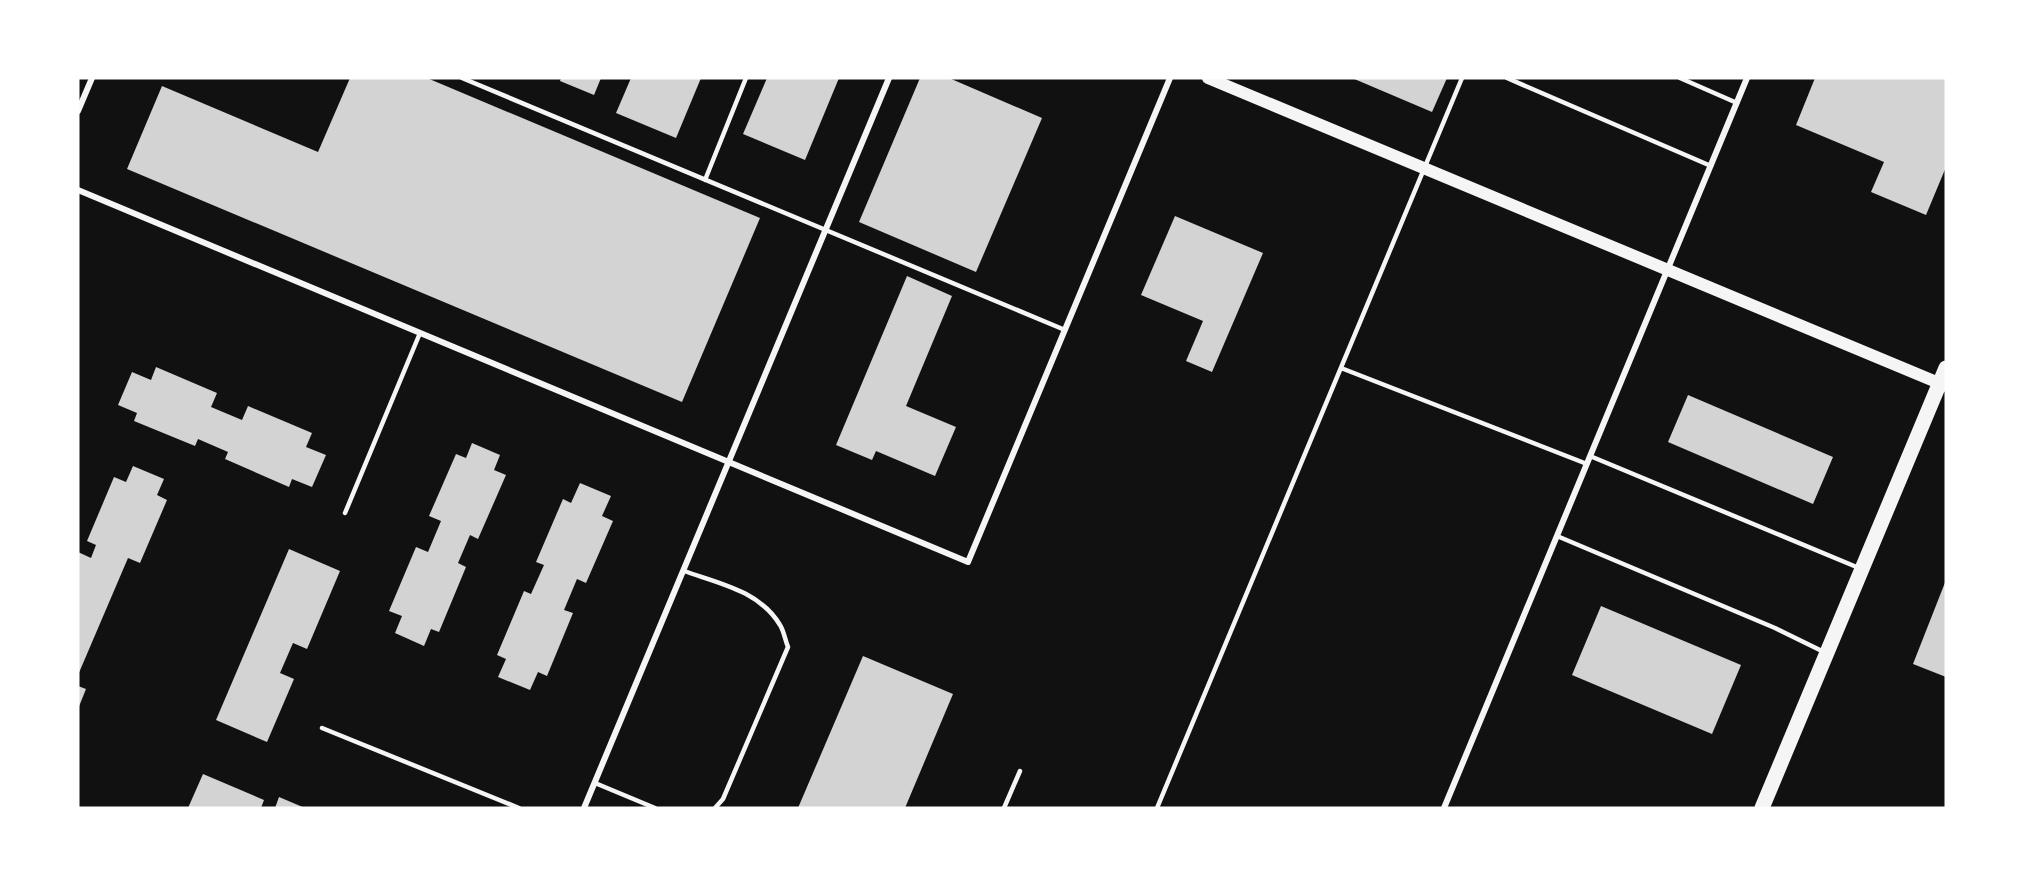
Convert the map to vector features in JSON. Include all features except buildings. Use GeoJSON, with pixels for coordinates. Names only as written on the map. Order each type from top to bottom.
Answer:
{"type":"FeatureCollection","features":[{"type":"Feature","properties":{"kind":"main road"},"geometry":{"type":"LineString","coordinates":[[1208,78],[1943,385]]}},
{"type":"Feature","properties":{"kind":"main road"},"geometry":{"type":"LineString","coordinates":[[1762,808],[1862,569],[1943,385],[1946,368]]}},
{"type":"Feature","properties":{"kind":"street"},"geometry":{"type":"LineString","coordinates":[[78,111],[92,78]]}},
{"type":"Feature","properties":{"kind":"street"},"geometry":{"type":"LineString","coordinates":[[584,808],[889,78]]}},
{"type":"Feature","properties":{"kind":"street"},"geometry":{"type":"LineString","coordinates":[[78,190],[968,562],[1170,78]]}},
{"type":"Feature","properties":{"kind":"street"},"geometry":{"type":"LineString","coordinates":[[1444,808],[1747,78]]}},
{"type":"Feature","properties":{"kind":"lane"},"geometry":{"type":"LineString","coordinates":[[705,180],[746,78]]}},
{"type":"Feature","properties":{"kind":"lane"},"geometry":{"type":"LineString","coordinates":[[1156,808],[1462,78]]}},
{"type":"Feature","properties":{"kind":"lane"},"geometry":{"type":"LineString","coordinates":[[1507,78],[1711,166]]}},
{"type":"Feature","properties":{"kind":"lane"},"geometry":{"type":"LineString","coordinates":[[1680,78],[1737,103]]}},
{"type":"Feature","properties":{"kind":"lane"},"geometry":{"type":"LineString","coordinates":[[466,79],[1065,330]]}},
{"type":"Feature","properties":{"kind":"lane"},"geometry":{"type":"LineString","coordinates":[[345,513],[420,333]]}},
{"type":"Feature","properties":{"kind":"lane"},"geometry":{"type":"LineString","coordinates":[[1341,368],[1587,464]]}},
{"type":"Feature","properties":{"kind":"lane"},"geometry":{"type":"LineString","coordinates":[[1590,456],[1862,569]]}},
{"type":"Feature","properties":{"kind":"lane"},"geometry":{"type":"LineString","coordinates":[[1557,536],[1775,628],[1827,653]]}},
{"type":"Feature","properties":{"kind":"lane"},"geometry":{"type":"LineString","coordinates":[[684,571],[739,590],[760,602],[780,625],[788,647],[723,799],[715,808]]}},
{"type":"Feature","properties":{"kind":"lane"},"geometry":{"type":"LineString","coordinates":[[322,728],[519,808]]}},
{"type":"Feature","properties":{"kind":"lane"},"geometry":{"type":"LineString","coordinates":[[1004,808],[1020,771]]}},
{"type":"Feature","properties":{"kind":"lane"},"geometry":{"type":"LineString","coordinates":[[595,783],[655,808]]}}]}
